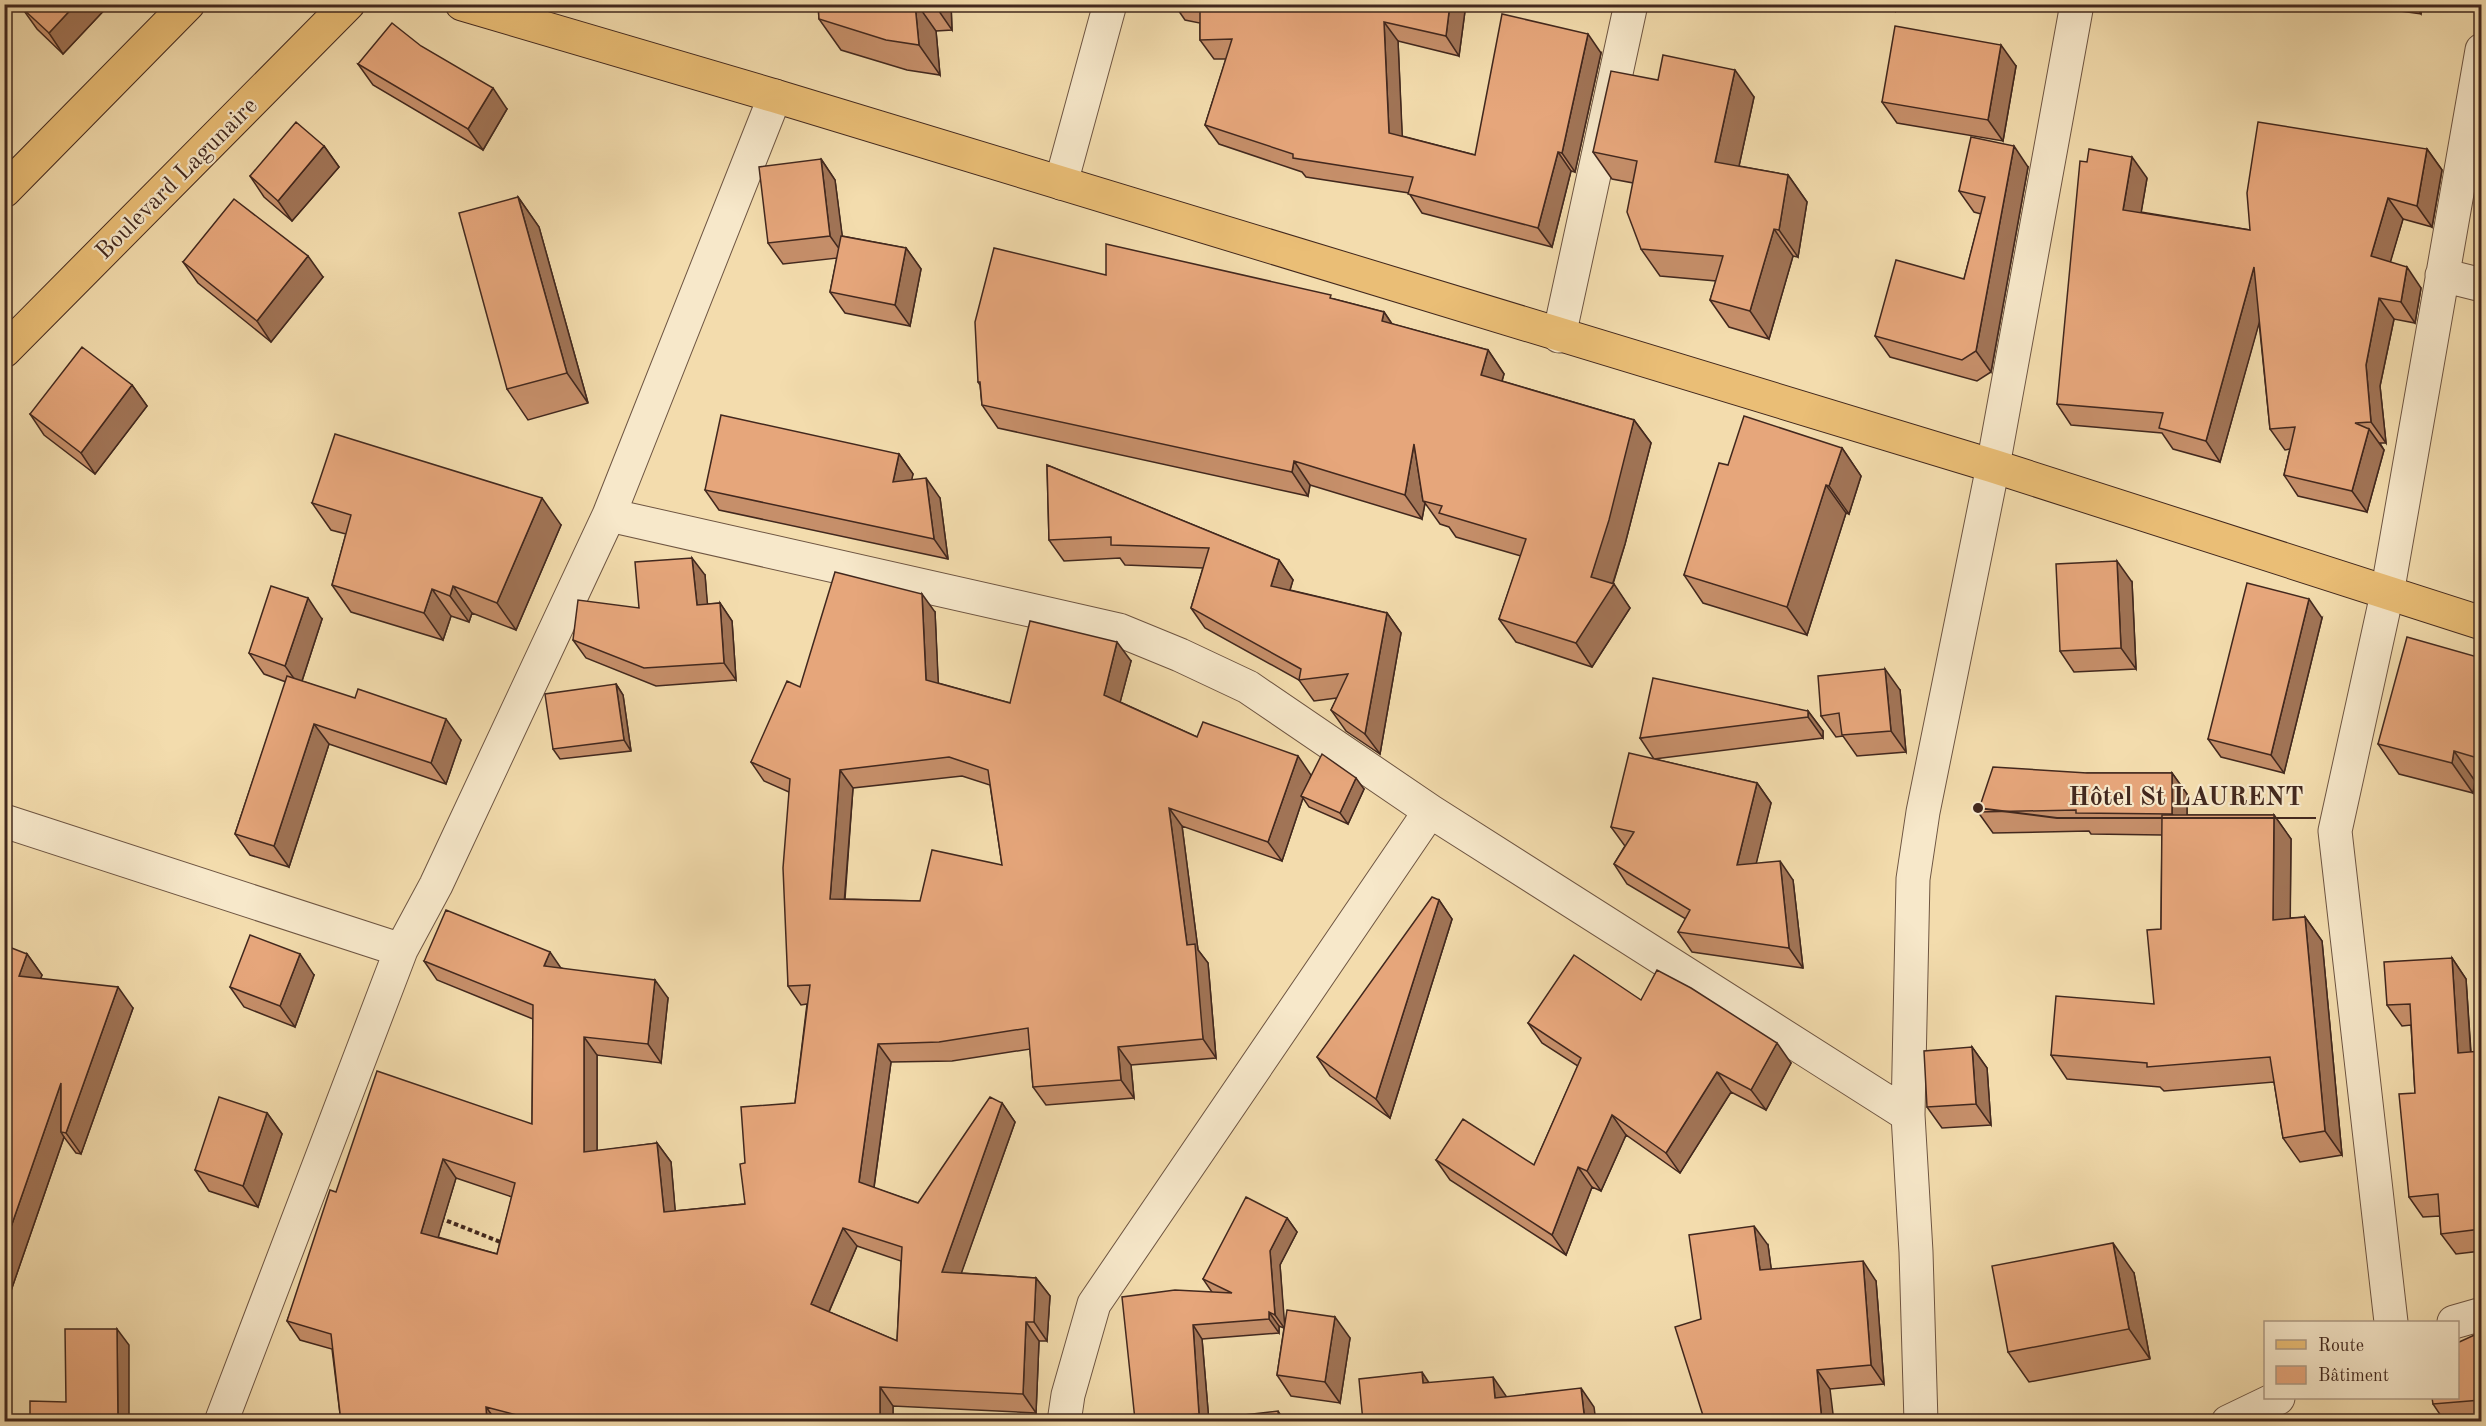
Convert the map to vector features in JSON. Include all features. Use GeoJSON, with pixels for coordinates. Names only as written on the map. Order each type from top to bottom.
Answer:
{"type":"FeatureCollection","features":[{"type":"Feature","properties":{"kind":"main road"},"geometry":{"type":"LineString","coordinates":[[4,191],[188,4]]}},
{"type":"Feature","properties":{"kind":"main road","name":"Boulevard Lagunaire"},"geometry":{"type":"LineString","coordinates":[[4,351],[348,4]]}},
{"type":"Feature","properties":{"kind":"main road"},"geometry":{"type":"LineString","coordinates":[[462,4],[775,96],[1993,466],[2481,623]]}},
{"type":"Feature","properties":{"kind":"street"},"geometry":{"type":"LineString","coordinates":[[1061,183],[1110,4]]}},
{"type":"Feature","properties":{"kind":"street"},"geometry":{"type":"LineString","coordinates":[[1559,336],[1631,4]]}},
{"type":"Feature","properties":{"kind":"street"},"geometry":{"type":"LineString","coordinates":[[1921,1422],[1916,1252],[1908,1115],[1913,879],[1923,812],[1993,466],[2077,4]]}},
{"type":"Feature","properties":{"kind":"street"},"geometry":{"type":"LineString","coordinates":[[2391,1321],[2336,831],[2387,594],[2481,50]]}},
{"type":"Feature","properties":{"kind":"street"},"geometry":{"type":"LineString","coordinates":[[221,1422],[401,950],[436,885],[609,515],[775,96]]}},
{"type":"Feature","properties":{"kind":"street"},"geometry":{"type":"LineString","coordinates":[[2442,274],[2481,285]]}},
{"type":"Feature","properties":{"kind":"street"},"geometry":{"type":"LineString","coordinates":[[609,515],[1119,630],[1180,655],[1248,687],[1430,811],[1908,1115]]}},
{"type":"Feature","properties":{"kind":"street"},"geometry":{"type":"LineString","coordinates":[[1064,1422],[1068,1395],[1094,1304],[1430,811]]}},
{"type":"Feature","properties":{"kind":"street"},"geometry":{"type":"LineString","coordinates":[[4,821],[401,950]]}},
{"type":"Feature","properties":{"kind":"street"},"geometry":{"type":"LineString","coordinates":[[2459,1321],[2481,1314]]}},
{"type":"Feature","properties":{"kind":"street"},"geometry":{"type":"LineString","coordinates":[[2228,1422],[2276,1399]]}},
{"type":"Feature","properties":{"kind":"path"},"geometry":{"type":"LineString","coordinates":[[438,1217],[504,1244]]}},
{"type":"Feature","properties":{"kind":"building"},"geometry":{"type":"Polygon","coordinates":[[[25,4],[76,4],[49,33],[22,8],[25,4]]]}},
{"type":"Feature","properties":{"kind":"building"},"geometry":{"type":"Polygon","coordinates":[[[818,4],[915,4],[919,45],[886,40],[819,19],[818,4]]]}},
{"type":"Feature","properties":{"kind":"building"},"geometry":{"type":"Polygon","coordinates":[[[1191,4],[1450,4],[1446,36],[1384,22],[1389,133],[1475,155],[1502,14],[1588,34],[1562,153],[1558,152],[1538,228],[1408,194],[1413,177],[1293,158],[1293,154],[1205,125],[1232,39],[1200,40],[1200,6],[1191,4]]]}},
{"type":"Feature","properties":{"kind":"building"},"geometry":{"type":"Polygon","coordinates":[[[392,23],[421,46],[493,88],[468,129],[358,64],[392,23]]]}},
{"type":"Feature","properties":{"kind":"building"},"geometry":{"type":"Polygon","coordinates":[[[1895,26],[2001,45],[1988,120],[1882,102],[1895,26]]]}},
{"type":"Feature","properties":{"kind":"building"},"geometry":{"type":"Polygon","coordinates":[[[1663,55],[1735,70],[1715,162],[1788,175],[1779,230],[1774,229],[1750,311],[1710,300],[1723,256],[1641,249],[1627,212],[1637,161],[1593,152],[1611,71],[1658,80],[1663,55]]]}},
{"type":"Feature","properties":{"kind":"building"},"geometry":{"type":"Polygon","coordinates":[[[296,122],[324,146],[278,201],[250,176],[296,122]]]}},
{"type":"Feature","properties":{"kind":"building"},"geometry":{"type":"Polygon","coordinates":[[[2258,122],[2427,149],[2417,206],[2388,198],[2371,256],[2407,267],[2401,302],[2379,298],[2366,365],[2371,422],[2355,423],[2369,429],[2352,491],[2284,475],[2295,427],[2270,429],[2254,267],[2206,441],[2159,428],[2163,413],[2057,404],[2080,161],[2087,162],[2089,149],[2132,157],[2123,210],[2250,230],[2247,193],[2258,122]]]}},
{"type":"Feature","properties":{"kind":"building"},"geometry":{"type":"Polygon","coordinates":[[[1971,137],[2014,146],[1976,351],[1962,360],[1875,336],[1896,260],[1964,279],[1985,197],[1959,191],[1971,137]]]}},
{"type":"Feature","properties":{"kind":"building"},"geometry":{"type":"Polygon","coordinates":[[[821,159],[830,236],[768,243],[759,167],[821,159]]]}},
{"type":"Feature","properties":{"kind":"building"},"geometry":{"type":"Polygon","coordinates":[[[2481,161],[2481,183],[2476,182],[2481,161]]]}},
{"type":"Feature","properties":{"kind":"building"},"geometry":{"type":"Polygon","coordinates":[[[518,197],[567,373],[507,389],[459,213],[518,197]]]}},
{"type":"Feature","properties":{"kind":"building"},"geometry":{"type":"Polygon","coordinates":[[[234,199],[308,256],[257,321],[183,262],[234,199]]]}},
{"type":"Feature","properties":{"kind":"building"},"geometry":{"type":"Polygon","coordinates":[[[841,236],[906,248],[895,305],[830,292],[841,236]]]}},
{"type":"Feature","properties":{"kind":"building"},"geometry":{"type":"Polygon","coordinates":[[[1106,244],[1331,295],[1330,298],[1384,312],[1382,321],[1488,350],[1481,375],[1634,420],[1609,520],[1591,577],[1614,584],[1576,643],[1499,619],[1526,539],[1439,513],[1442,506],[1423,501],[1414,444],[1405,495],[1294,461],[1292,472],[982,405],[980,382],[978,382],[975,322],[994,248],[1106,275],[1106,244]]]}},
{"type":"Feature","properties":{"kind":"building"},"geometry":{"type":"Polygon","coordinates":[[[82,347],[132,385],[81,453],[30,414],[82,347]]]}},
{"type":"Feature","properties":{"kind":"building"},"geometry":{"type":"Polygon","coordinates":[[[721,415],[899,454],[893,482],[926,478],[934,539],[705,490],[721,415]]]}},
{"type":"Feature","properties":{"kind":"building"},"geometry":{"type":"Polygon","coordinates":[[[1744,416],[1842,448],[1829,486],[1826,485],[1787,607],[1684,575],[1719,463],[1728,465],[1744,416]]]}},
{"type":"Feature","properties":{"kind":"building"},"geometry":{"type":"Polygon","coordinates":[[[335,434],[542,498],[497,603],[453,586],[450,596],[432,589],[424,613],[332,585],[351,515],[312,503],[335,434]]]}},
{"type":"Feature","properties":{"kind":"building"},"geometry":{"type":"Polygon","coordinates":[[[1047,465],[1279,560],[1271,586],[1387,613],[1365,734],[1331,710],[1348,674],[1299,680],[1301,669],[1191,608],[1209,548],[1111,545],[1111,537],[1049,540],[1047,465]]]}},
{"type":"Feature","properties":{"kind":"building"},"geometry":{"type":"Polygon","coordinates":[[[692,558],[697,605],[720,603],[724,663],[644,668],[573,640],[578,600],[639,608],[635,562],[692,558]]]}},
{"type":"Feature","properties":{"kind":"building"},"geometry":{"type":"Polygon","coordinates":[[[2117,561],[2121,648],[2060,651],[2056,564],[2117,561]]]}},
{"type":"Feature","properties":{"kind":"building"},"geometry":{"type":"Polygon","coordinates":[[[835,572],[922,594],[926,680],[1010,703],[1030,621],[1117,642],[1104,695],[1197,737],[1203,722],[1298,756],[1268,842],[1169,808],[1187,945],[1195,944],[1203,1039],[1118,1047],[1121,1080],[1033,1087],[1028,1028],[939,1042],[878,1044],[859,1182],[918,1203],[990,1097],[1002,1103],[942,1272],[1036,1278],[1034,1322],[1026,1322],[1023,1394],[880,1387],[880,1422],[544,1422],[486,1407],[487,1422],[341,1422],[331,1334],[287,1321],[330,1190],[336,1192],[377,1071],[532,1124],[533,1005],[424,961],[446,910],[550,952],[544,966],[655,980],[648,1044],[584,1037],[584,1152],[657,1143],[664,1212],[745,1204],[740,1164],[745,1163],[741,1107],[795,1103],[810,985],[788,986],[783,868],[790,779],[751,762],[787,681],[800,687],[835,572]],[[949,757],[840,770],[830,899],[920,901],[932,850],[1002,865],[988,770],[949,757]],[[443,1159],[421,1233],[497,1254],[515,1183],[443,1159]],[[843,1228],[811,1304],[897,1341],[902,1247],[843,1228]]]}},
{"type":"Feature","properties":{"kind":"building"},"geometry":{"type":"Polygon","coordinates":[[[2247,583],[2309,599],[2271,755],[2208,739],[2247,583]]]}},
{"type":"Feature","properties":{"kind":"building"},"geometry":{"type":"Polygon","coordinates":[[[271,586],[308,598],[285,666],[249,653],[271,586]]]}},
{"type":"Feature","properties":{"kind":"building"},"geometry":{"type":"Polygon","coordinates":[[[2407,637],[2481,658],[2481,759],[2454,751],[2452,763],[2378,744],[2407,637]]]}},
{"type":"Feature","properties":{"kind":"building"},"geometry":{"type":"Polygon","coordinates":[[[1885,669],[1891,731],[1842,735],[1839,713],[1821,716],[1818,676],[1885,669]]]}},
{"type":"Feature","properties":{"kind":"building"},"geometry":{"type":"Polygon","coordinates":[[[287,676],[355,698],[358,689],[446,719],[431,763],[314,724],[274,846],[235,834],[287,676]]]}},
{"type":"Feature","properties":{"kind":"building"},"geometry":{"type":"Polygon","coordinates":[[[1653,678],[1808,711],[1808,717],[1640,738],[1653,678]]]}},
{"type":"Feature","properties":{"kind":"building"},"geometry":{"type":"Polygon","coordinates":[[[616,684],[624,740],[553,749],[545,694],[616,684]]]}},
{"type":"Feature","properties":{"kind":"building"},"geometry":{"type":"Polygon","coordinates":[[[1629,753],[1757,783],[1737,865],[1780,861],[1789,948],[1678,932],[1690,910],[1614,864],[1634,832],[1611,827],[1629,753]]]}},
{"type":"Feature","properties":{"kind":"building"},"geometry":{"type":"Polygon","coordinates":[[[1322,754],[1356,778],[1340,813],[1301,796],[1322,754]]]}},
{"type":"Feature","properties":{"kind":"building"},"geometry":{"type":"Polygon","coordinates":[[[1993,767],[2087,773],[2172,773],[2172,814],[2076,813],[2076,810],[1978,812],[1993,767]]]}},
{"type":"Feature","properties":{"kind":"building"},"geometry":{"type":"Polygon","coordinates":[[[2162,815],[2274,815],[2273,920],[2305,917],[2325,1131],[2283,1138],[2270,1057],[2147,1067],[2147,1063],[2051,1055],[2056,996],[2154,1004],[2147,930],[2161,929],[2162,815]]]}},
{"type":"Feature","properties":{"kind":"building"},"geometry":{"type":"Polygon","coordinates":[[[1432,897],[1439,900],[1376,1099],[1317,1057],[1432,897]]]}},
{"type":"Feature","properties":{"kind":"building"},"geometry":{"type":"Polygon","coordinates":[[[250,935],[300,954],[280,1006],[230,987],[250,935]]]}},
{"type":"Feature","properties":{"kind":"building"},"geometry":{"type":"Polygon","coordinates":[[[4,945],[27,954],[19,976],[118,987],[66,1133],[61,1132],[61,1083],[4,1247],[4,945]]]}},
{"type":"Feature","properties":{"kind":"building"},"geometry":{"type":"Polygon","coordinates":[[[1574,955],[1641,1000],[1657,970],[1691,988],[1777,1043],[1751,1090],[1717,1072],[1666,1153],[1612,1115],[1587,1171],[1578,1167],[1552,1235],[1436,1160],[1463,1119],[1534,1165],[1581,1058],[1528,1023],[1574,955]]]}},
{"type":"Feature","properties":{"kind":"building"},"geometry":{"type":"Polygon","coordinates":[[[2452,958],[2458,1053],[2481,1051],[2481,1229],[2441,1234],[2438,1194],[2409,1197],[2399,1094],[2415,1093],[2410,1004],[2387,1005],[2384,962],[2452,958]]]}},
{"type":"Feature","properties":{"kind":"building"},"geometry":{"type":"Polygon","coordinates":[[[1972,1047],[1976,1104],[1927,1107],[1924,1051],[1972,1047]]]}},
{"type":"Feature","properties":{"kind":"building"},"geometry":{"type":"Polygon","coordinates":[[[219,1097],[267,1113],[243,1186],[195,1170],[219,1097]]]}},
{"type":"Feature","properties":{"kind":"building"},"geometry":{"type":"Polygon","coordinates":[[[1246,1197],[1287,1218],[1270,1251],[1275,1315],[1269,1312],[1269,1319],[1193,1325],[1199,1414],[1135,1420],[1122,1297],[1175,1290],[1232,1293],[1203,1279],[1246,1197]]]}},
{"type":"Feature","properties":{"kind":"building"},"geometry":{"type":"Polygon","coordinates":[[[1754,1226],[1760,1270],[1863,1261],[1871,1365],[1817,1370],[1822,1422],[1705,1422],[1675,1327],[1701,1319],[1689,1235],[1754,1226]]]}},
{"type":"Feature","properties":{"kind":"building"},"geometry":{"type":"Polygon","coordinates":[[[2113,1243],[2129,1329],[2008,1352],[1992,1266],[2113,1243]]]}},
{"type":"Feature","properties":{"kind":"building"},"geometry":{"type":"Polygon","coordinates":[[[1287,1310],[1335,1317],[1325,1382],[1277,1375],[1287,1310]]]}},
{"type":"Feature","properties":{"kind":"building"},"geometry":{"type":"Polygon","coordinates":[[[65,1329],[117,1329],[118,1422],[30,1422],[30,1401],[66,1402],[65,1329]]]}},
{"type":"Feature","properties":{"kind":"building"},"geometry":{"type":"Polygon","coordinates":[[[2481,1332],[2481,1400],[2433,1404],[2432,1399],[2459,1399],[2459,1342],[2481,1332]]]}},
{"type":"Feature","properties":{"kind":"building"},"geometry":{"type":"Polygon","coordinates":[[[1422,1372],[1423,1383],[1493,1377],[1495,1398],[1581,1388],[1585,1422],[1363,1422],[1359,1379],[1422,1372]]]}},
{"type":"Feature","properties":{"kind":"building"},"geometry":{"type":"Polygon","coordinates":[[[1278,1411],[1279,1422],[1227,1422],[1227,1417],[1278,1411]]]}},
{"type":"Feature","properties":{"kind":"place","name":"Hôtel St LAURENT"},"geometry":{"type":"Point","coordinates":[1978,808]}}]}
